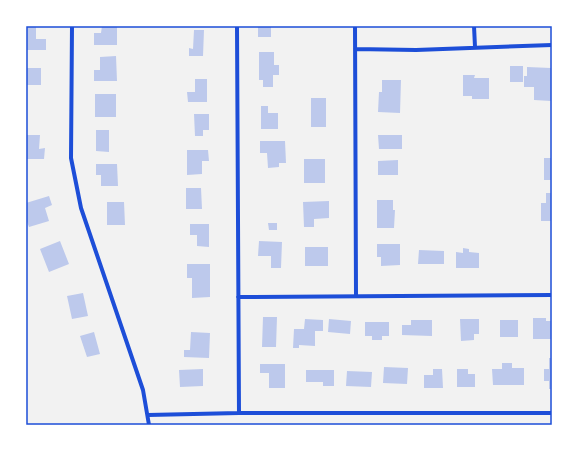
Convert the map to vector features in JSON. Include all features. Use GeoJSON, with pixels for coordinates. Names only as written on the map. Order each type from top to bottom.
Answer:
{"type":"FeatureCollection","features":[{"type":"Feature","properties":{"kind":"street"},"geometry":{"type":"LineString","coordinates":[[72,26],[70,132],[71,158],[75,183],[81,208],[143,390],[149,425]]}},
{"type":"Feature","properties":{"kind":"street"},"geometry":{"type":"LineString","coordinates":[[237,26],[239,413]]}},
{"type":"Feature","properties":{"kind":"street"},"geometry":{"type":"LineString","coordinates":[[355,26],[356,296]]}},
{"type":"Feature","properties":{"kind":"street"},"geometry":{"type":"LineString","coordinates":[[474,26],[475,47]]}},
{"type":"Feature","properties":{"kind":"street"},"geometry":{"type":"LineString","coordinates":[[354,49],[416,50],[552,45]]}},
{"type":"Feature","properties":{"kind":"street"},"geometry":{"type":"LineString","coordinates":[[238,298],[552,295]]}},
{"type":"Feature","properties":{"kind":"street"},"geometry":{"type":"LineString","coordinates":[[148,415],[239,413],[552,412]]}},
{"type":"Feature","properties":{"kind":"building"},"geometry":{"type":"Polygon","coordinates":[[[26,26],[36,26],[36,39],[46,39],[46,50],[26,50],[26,26]]]}},
{"type":"Feature","properties":{"kind":"building"},"geometry":{"type":"Polygon","coordinates":[[[102,26],[117,26],[117,45],[94,45],[94,33],[101,33],[102,26]]]}},
{"type":"Feature","properties":{"kind":"building"},"geometry":{"type":"Polygon","coordinates":[[[258,26],[271,26],[271,37],[258,37],[258,26]]]}},
{"type":"Feature","properties":{"kind":"building"},"geometry":{"type":"Polygon","coordinates":[[[194,30],[204,30],[203,56],[189,56],[189,48],[193,49],[194,30]]]}},
{"type":"Feature","properties":{"kind":"building"},"geometry":{"type":"Polygon","coordinates":[[[259,52],[274,52],[274,65],[279,65],[279,75],[273,75],[273,87],[263,87],[263,80],[259,80],[259,52]]]}},
{"type":"Feature","properties":{"kind":"building"},"geometry":{"type":"Polygon","coordinates":[[[116,56],[117,81],[94,81],[94,70],[100,70],[100,57],[116,56]]]}},
{"type":"Feature","properties":{"kind":"building"},"geometry":{"type":"Polygon","coordinates":[[[510,66],[523,66],[523,82],[510,82],[510,66]]]}},
{"type":"Feature","properties":{"kind":"building"},"geometry":{"type":"Polygon","coordinates":[[[527,67],[551,68],[551,101],[534,100],[534,87],[524,87],[524,76],[527,76],[527,67]]]}},
{"type":"Feature","properties":{"kind":"building"},"geometry":{"type":"Polygon","coordinates":[[[27,68],[41,68],[41,85],[26,85],[27,68]]]}},
{"type":"Feature","properties":{"kind":"building"},"geometry":{"type":"Polygon","coordinates":[[[463,75],[475,75],[474,78],[489,78],[489,99],[472,99],[472,96],[463,96],[463,75]]]}},
{"type":"Feature","properties":{"kind":"building"},"geometry":{"type":"Polygon","coordinates":[[[195,79],[207,79],[207,102],[188,102],[187,92],[195,92],[195,79]]]}},
{"type":"Feature","properties":{"kind":"building"},"geometry":{"type":"Polygon","coordinates":[[[382,80],[401,80],[400,113],[378,112],[379,92],[382,92],[382,80]]]}},
{"type":"Feature","properties":{"kind":"building"},"geometry":{"type":"Polygon","coordinates":[[[95,94],[116,94],[116,117],[95,117],[95,94]]]}},
{"type":"Feature","properties":{"kind":"building"},"geometry":{"type":"Polygon","coordinates":[[[311,98],[326,98],[326,127],[311,127],[311,98]]]}},
{"type":"Feature","properties":{"kind":"building"},"geometry":{"type":"Polygon","coordinates":[[[261,106],[268,106],[268,113],[278,113],[278,129],[261,129],[261,106]]]}},
{"type":"Feature","properties":{"kind":"building"},"geometry":{"type":"Polygon","coordinates":[[[194,114],[209,114],[209,130],[203,130],[203,136],[195,136],[194,114]]]}},
{"type":"Feature","properties":{"kind":"building"},"geometry":{"type":"Polygon","coordinates":[[[96,130],[109,130],[109,152],[96,151],[96,130]]]}},
{"type":"Feature","properties":{"kind":"building"},"geometry":{"type":"Polygon","coordinates":[[[26,135],[40,135],[39,149],[45,148],[44,159],[26,159],[26,135]]]}},
{"type":"Feature","properties":{"kind":"building"},"geometry":{"type":"Polygon","coordinates":[[[378,135],[402,135],[402,149],[379,149],[378,135]]]}},
{"type":"Feature","properties":{"kind":"building"},"geometry":{"type":"Polygon","coordinates":[[[260,141],[285,141],[286,163],[279,163],[279,167],[268,168],[267,153],[260,153],[260,141]]]}},
{"type":"Feature","properties":{"kind":"building"},"geometry":{"type":"Polygon","coordinates":[[[187,150],[208,150],[209,161],[202,161],[202,174],[187,175],[187,150]]]}},
{"type":"Feature","properties":{"kind":"building"},"geometry":{"type":"Polygon","coordinates":[[[544,158],[552,158],[552,180],[544,180],[544,158]]]}},
{"type":"Feature","properties":{"kind":"building"},"geometry":{"type":"Polygon","coordinates":[[[304,159],[325,159],[325,183],[304,183],[304,159]]]}},
{"type":"Feature","properties":{"kind":"building"},"geometry":{"type":"Polygon","coordinates":[[[398,160],[398,175],[378,175],[378,161],[398,160]]]}},
{"type":"Feature","properties":{"kind":"building"},"geometry":{"type":"Polygon","coordinates":[[[96,164],[117,164],[118,186],[101,186],[101,175],[96,175],[96,164]]]}},
{"type":"Feature","properties":{"kind":"building"},"geometry":{"type":"Polygon","coordinates":[[[186,188],[201,188],[202,209],[186,209],[186,188]]]}},
{"type":"Feature","properties":{"kind":"building"},"geometry":{"type":"Polygon","coordinates":[[[546,193],[552,193],[552,221],[541,221],[541,203],[546,203],[546,193]]]}},
{"type":"Feature","properties":{"kind":"building"},"geometry":{"type":"Polygon","coordinates":[[[49,196],[52,205],[45,208],[49,221],[29,227],[26,219],[26,203],[49,196]]]}},
{"type":"Feature","properties":{"kind":"building"},"geometry":{"type":"Polygon","coordinates":[[[377,200],[393,200],[393,210],[395,210],[394,228],[377,228],[377,200]]]}},
{"type":"Feature","properties":{"kind":"building"},"geometry":{"type":"Polygon","coordinates":[[[329,201],[329,218],[314,219],[314,227],[304,227],[303,202],[329,201]]]}},
{"type":"Feature","properties":{"kind":"building"},"geometry":{"type":"Polygon","coordinates":[[[107,202],[124,202],[125,225],[107,225],[107,202]]]}},
{"type":"Feature","properties":{"kind":"building"},"geometry":{"type":"Polygon","coordinates":[[[268,223],[277,223],[277,230],[269,230],[268,223]]]}},
{"type":"Feature","properties":{"kind":"building"},"geometry":{"type":"Polygon","coordinates":[[[190,224],[209,224],[209,247],[197,246],[197,235],[190,235],[190,224]]]}},
{"type":"Feature","properties":{"kind":"building"},"geometry":{"type":"Polygon","coordinates":[[[60,241],[69,264],[49,272],[40,249],[60,241]]]}},
{"type":"Feature","properties":{"kind":"building"},"geometry":{"type":"Polygon","coordinates":[[[259,241],[282,242],[281,268],[271,268],[271,256],[258,256],[259,241]]]}},
{"type":"Feature","properties":{"kind":"building"},"geometry":{"type":"Polygon","coordinates":[[[377,244],[400,244],[400,265],[381,266],[381,257],[377,257],[377,244]]]}},
{"type":"Feature","properties":{"kind":"building"},"geometry":{"type":"Polygon","coordinates":[[[305,247],[328,247],[328,266],[305,266],[305,247]]]}},
{"type":"Feature","properties":{"kind":"building"},"geometry":{"type":"Polygon","coordinates":[[[463,248],[469,249],[469,252],[479,253],[479,268],[456,268],[456,252],[463,253],[463,248]]]}},
{"type":"Feature","properties":{"kind":"building"},"geometry":{"type":"Polygon","coordinates":[[[419,250],[444,251],[444,264],[418,264],[419,250]]]}},
{"type":"Feature","properties":{"kind":"building"},"geometry":{"type":"Polygon","coordinates":[[[187,264],[210,264],[210,297],[192,298],[192,278],[187,278],[187,264]]]}},
{"type":"Feature","properties":{"kind":"building"},"geometry":{"type":"Polygon","coordinates":[[[83,293],[88,316],[72,319],[67,296],[83,293]]]}},
{"type":"Feature","properties":{"kind":"building"},"geometry":{"type":"Polygon","coordinates":[[[263,317],[277,317],[276,347],[262,347],[263,317]]]}},
{"type":"Feature","properties":{"kind":"building"},"geometry":{"type":"Polygon","coordinates":[[[533,318],[546,318],[546,321],[552,321],[552,339],[533,339],[533,318]]]}},
{"type":"Feature","properties":{"kind":"building"},"geometry":{"type":"Polygon","coordinates":[[[305,319],[323,320],[323,331],[315,331],[315,346],[299,345],[299,348],[293,348],[294,329],[304,329],[305,319]]]}},
{"type":"Feature","properties":{"kind":"building"},"geometry":{"type":"Polygon","coordinates":[[[329,319],[351,321],[350,334],[328,332],[329,319]]]}},
{"type":"Feature","properties":{"kind":"building"},"geometry":{"type":"Polygon","coordinates":[[[460,319],[479,319],[479,334],[474,334],[474,340],[461,341],[460,319]]]}},
{"type":"Feature","properties":{"kind":"building"},"geometry":{"type":"Polygon","coordinates":[[[411,320],[432,320],[432,336],[402,335],[402,325],[411,325],[411,320]]]}},
{"type":"Feature","properties":{"kind":"building"},"geometry":{"type":"Polygon","coordinates":[[[500,320],[518,320],[518,337],[500,337],[500,320]]]}},
{"type":"Feature","properties":{"kind":"building"},"geometry":{"type":"Polygon","coordinates":[[[365,322],[389,322],[389,336],[382,336],[382,340],[372,340],[372,336],[365,336],[365,322]]]}},
{"type":"Feature","properties":{"kind":"building"},"geometry":{"type":"Polygon","coordinates":[[[94,332],[100,354],[87,357],[80,336],[94,332]]]}},
{"type":"Feature","properties":{"kind":"building"},"geometry":{"type":"Polygon","coordinates":[[[191,332],[210,333],[209,358],[184,357],[184,350],[190,350],[191,332]]]}},
{"type":"Feature","properties":{"kind":"building"},"geometry":{"type":"Polygon","coordinates":[[[549,358],[552,358],[552,389],[549,389],[549,381],[544,381],[544,369],[549,369],[549,358]]]}},
{"type":"Feature","properties":{"kind":"building"},"geometry":{"type":"Polygon","coordinates":[[[502,363],[512,363],[512,368],[524,368],[524,385],[493,385],[492,369],[502,369],[502,363]]]}},
{"type":"Feature","properties":{"kind":"building"},"geometry":{"type":"Polygon","coordinates":[[[260,364],[285,364],[285,388],[269,388],[269,373],[260,373],[260,364]]]}},
{"type":"Feature","properties":{"kind":"building"},"geometry":{"type":"Polygon","coordinates":[[[384,367],[408,368],[407,384],[383,383],[384,367]]]}},
{"type":"Feature","properties":{"kind":"building"},"geometry":{"type":"Polygon","coordinates":[[[203,369],[203,386],[180,387],[179,370],[203,369]]]}},
{"type":"Feature","properties":{"kind":"building"},"geometry":{"type":"Polygon","coordinates":[[[433,369],[442,369],[443,388],[424,388],[424,375],[433,375],[433,369]]]}},
{"type":"Feature","properties":{"kind":"building"},"geometry":{"type":"Polygon","coordinates":[[[457,369],[468,369],[468,374],[475,374],[475,387],[457,387],[457,369]]]}},
{"type":"Feature","properties":{"kind":"building"},"geometry":{"type":"Polygon","coordinates":[[[306,370],[334,370],[334,386],[323,386],[323,382],[306,382],[306,370]]]}},
{"type":"Feature","properties":{"kind":"building"},"geometry":{"type":"Polygon","coordinates":[[[347,371],[372,372],[371,387],[346,386],[347,371]]]}}]}
